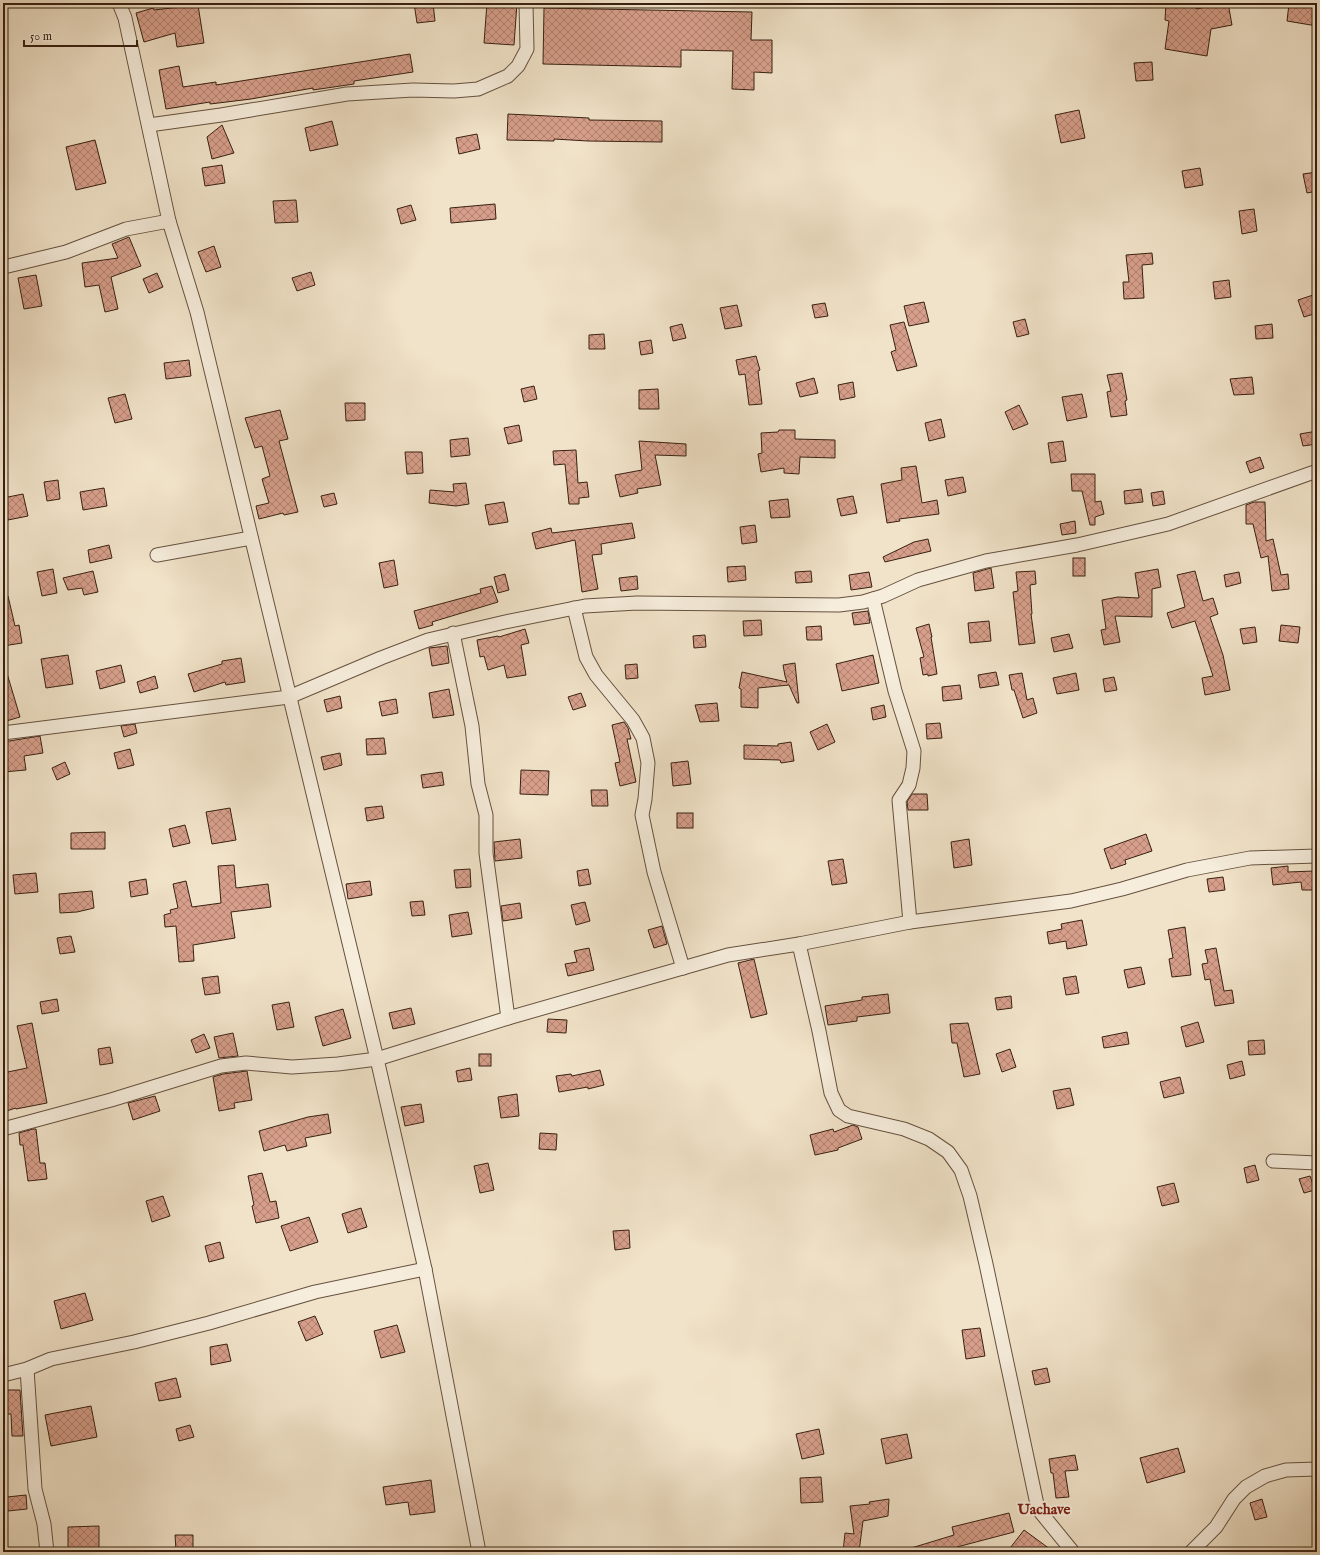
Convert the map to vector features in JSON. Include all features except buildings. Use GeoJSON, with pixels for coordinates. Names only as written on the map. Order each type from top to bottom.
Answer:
{"type":"FeatureCollection","features":[{"type":"Feature","properties":{"kind":"street"},"geometry":{"type":"LineString","coordinates":[[119,3],[125,18],[169,221],[196,312],[377,1058],[425,1269],[479,1552]]}},
{"type":"Feature","properties":{"kind":"street"},"geometry":{"type":"LineString","coordinates":[[149,125],[221,115],[347,94],[413,90],[454,91],[478,89],[508,76],[518,66],[527,49],[526,3]]}},
{"type":"Feature","properties":{"kind":"street"},"geometry":{"type":"LineString","coordinates":[[3,266],[66,252],[126,230],[169,221]]}},
{"type":"Feature","properties":{"kind":"street"},"geometry":{"type":"LineString","coordinates":[[3,732],[290,697],[381,658],[428,640],[453,633],[574,608],[637,604],[839,605],[863,602],[918,580],[986,561],[1077,545],[1168,524],[1317,471]]}},
{"type":"Feature","properties":{"kind":"street"},"geometry":{"type":"LineString","coordinates":[[157,555],[251,538]]}},
{"type":"Feature","properties":{"kind":"street"},"geometry":{"type":"LineString","coordinates":[[873,599],[895,691],[914,751],[913,768],[909,784],[899,800],[910,922]]}},
{"type":"Feature","properties":{"kind":"street"},"geometry":{"type":"LineString","coordinates":[[574,608],[586,658],[596,675],[633,720],[643,738],[648,763],[642,815],[654,872],[683,968]]}},
{"type":"Feature","properties":{"kind":"street"},"geometry":{"type":"LineString","coordinates":[[453,633],[472,726],[478,784],[486,815],[486,853],[508,1018]]}},
{"type":"Feature","properties":{"kind":"street"},"geometry":{"type":"LineString","coordinates":[[3,1130],[111,1100],[221,1066],[246,1063],[292,1067],[338,1064],[377,1058],[508,1018],[728,955],[799,944],[910,922],[1071,901],[1122,889],[1187,870],[1250,858],[1317,856]]}},
{"type":"Feature","properties":{"kind":"street"},"geometry":{"type":"LineString","coordinates":[[799,944],[820,1031],[831,1093],[839,1110],[848,1116],[904,1129],[929,1139],[948,1152],[961,1170],[970,1196],[984,1256],[1038,1509],[1074,1552]]}},
{"type":"Feature","properties":{"kind":"street"},"geometry":{"type":"LineString","coordinates":[[1273,1161],[1317,1163]]}},
{"type":"Feature","properties":{"kind":"street"},"geometry":{"type":"LineString","coordinates":[[3,1375],[27,1369],[51,1359],[134,1342],[209,1323],[315,1292],[425,1269]]}},
{"type":"Feature","properties":{"kind":"street"},"geometry":{"type":"LineString","coordinates":[[27,1369],[35,1489],[44,1524],[48,1552]]}},
{"type":"Feature","properties":{"kind":"street"},"geometry":{"type":"LineString","coordinates":[[1191,1552],[1216,1527],[1234,1498],[1246,1487],[1265,1476],[1286,1470],[1317,1469]]}},
{"type":"Feature","properties":{"kind":"district","name":"Uachave"},"geometry":{"type":"Point","coordinates":[1044,1509]}}]}
